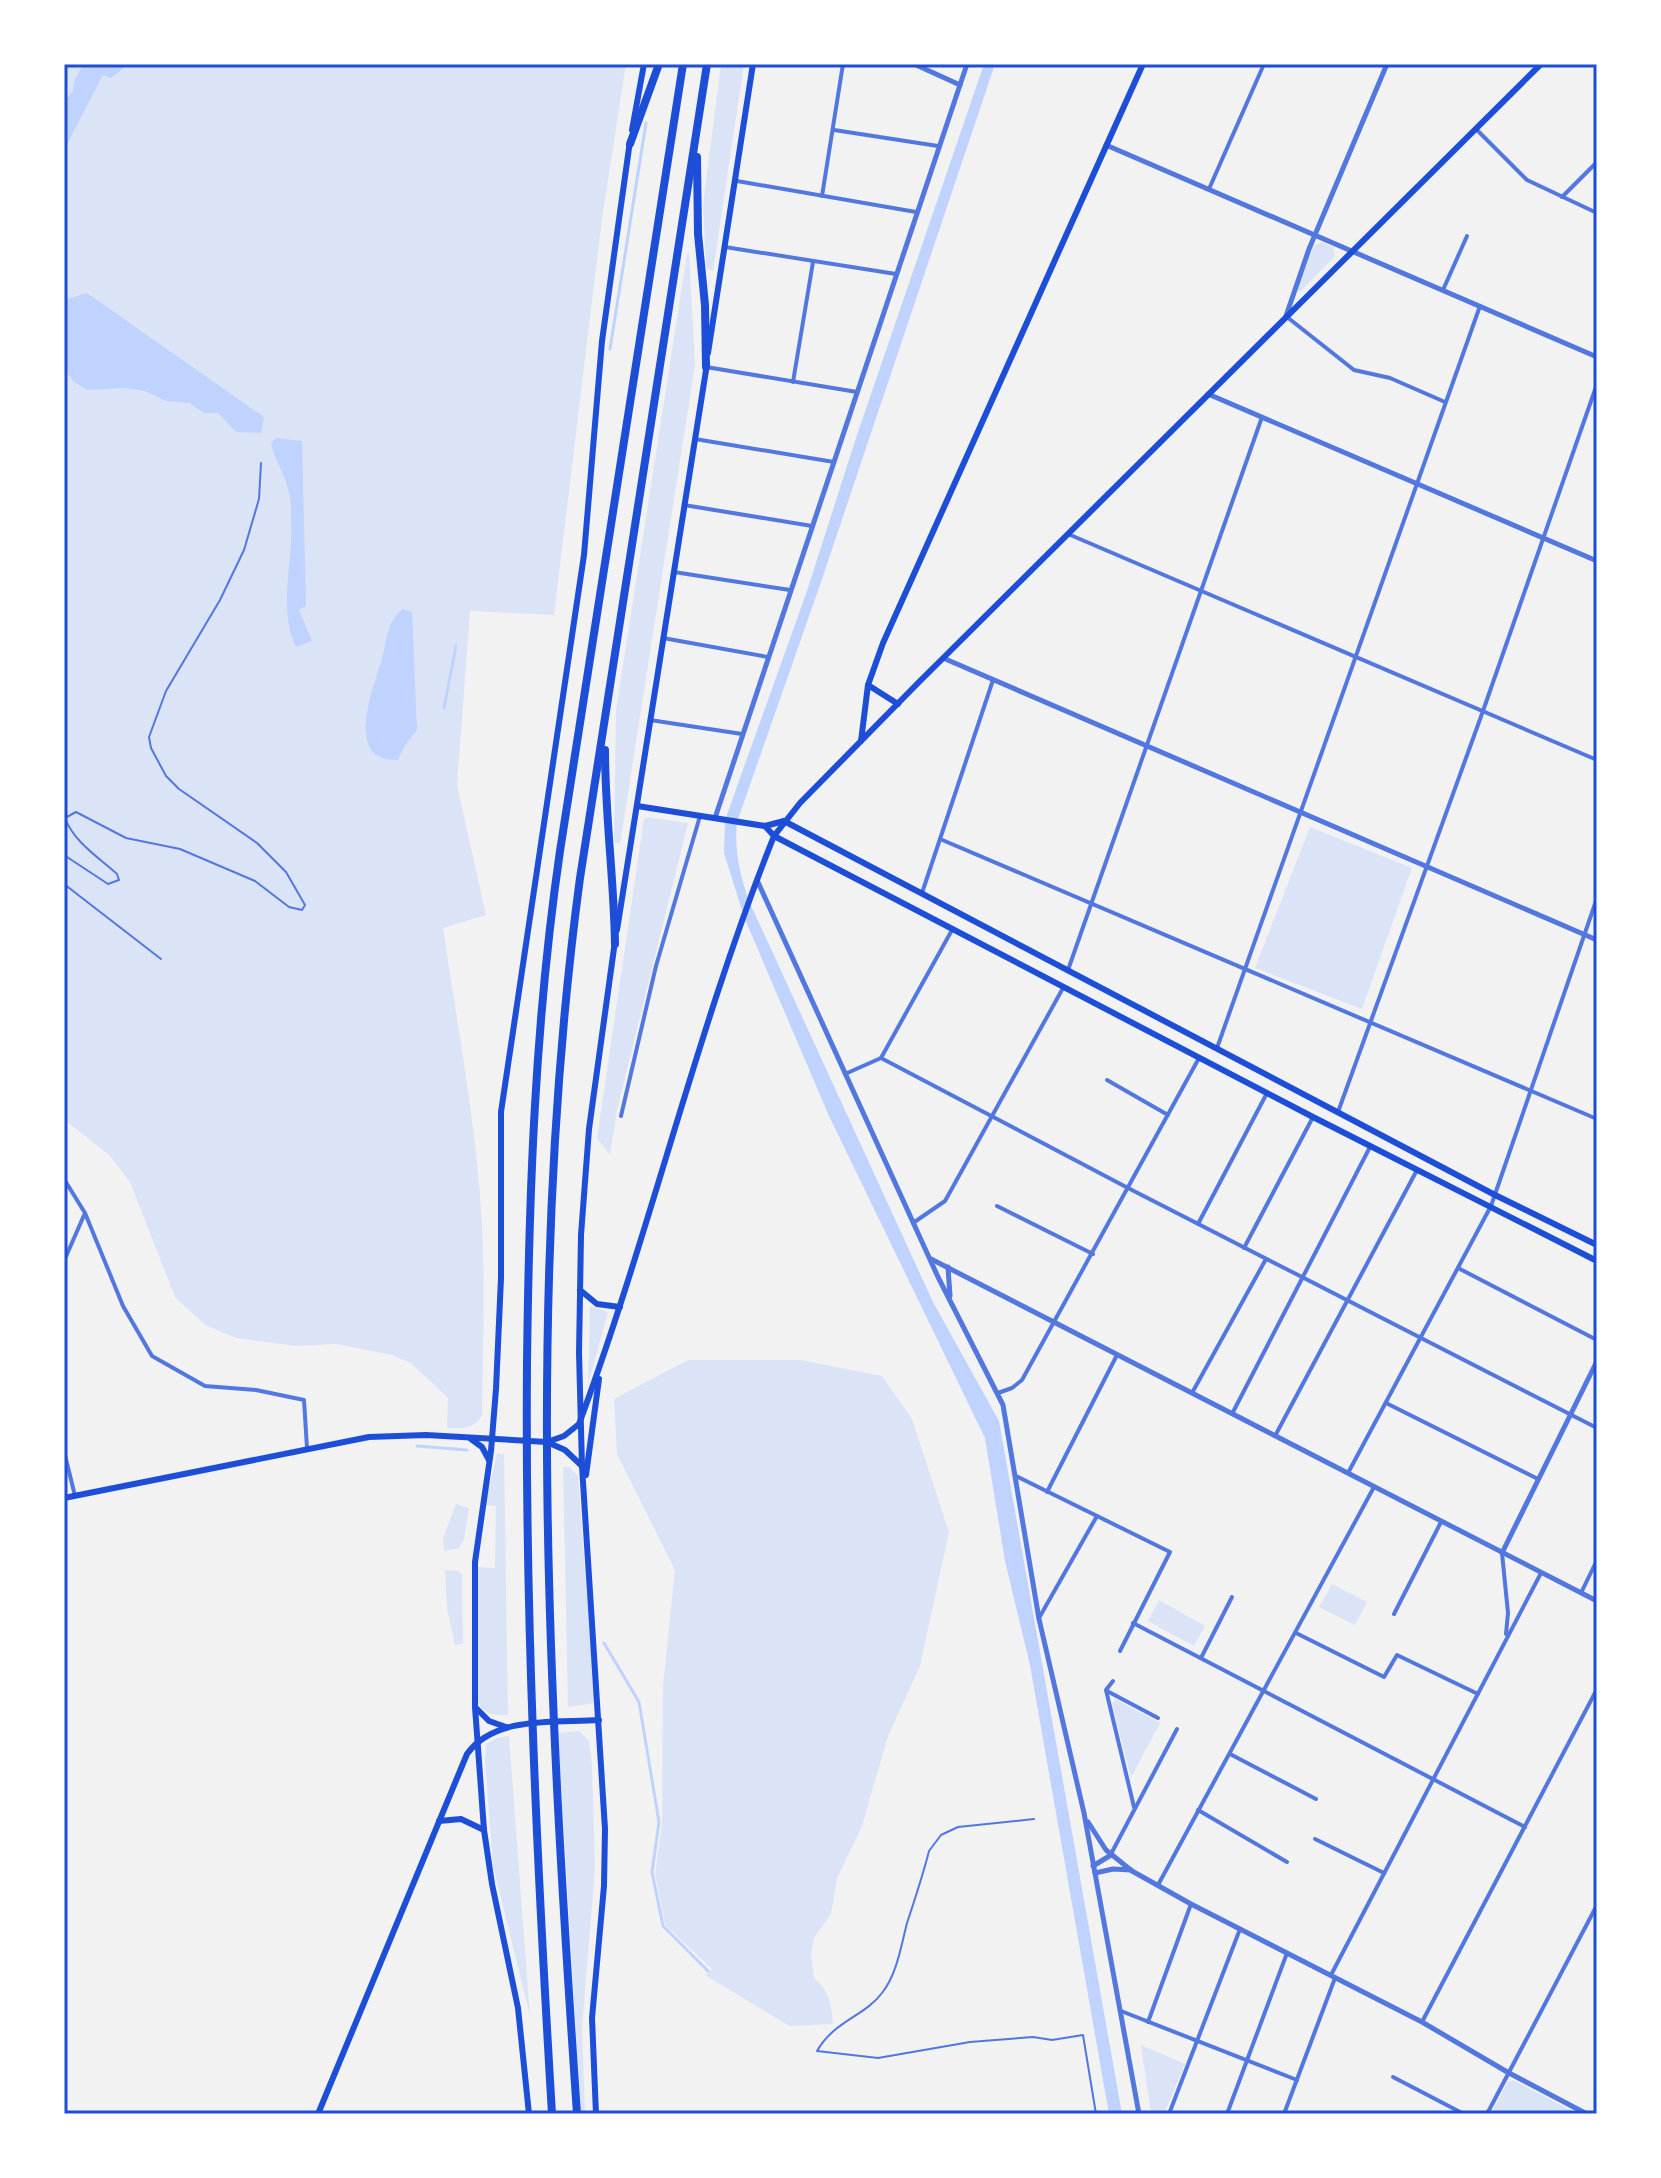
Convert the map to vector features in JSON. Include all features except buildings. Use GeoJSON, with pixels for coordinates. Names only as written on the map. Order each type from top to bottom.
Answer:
{"type":"FeatureCollection","features":[{"type":"Feature","properties":{"kind":"highway"},"geometry":{"type":"LineString","coordinates":[[630,144],[659,64]]}},
{"type":"Feature","properties":{"kind":"highway"},"geometry":{"type":"LineString","coordinates":[[552,2114],[527,1579],[528,1239],[534,1090],[558,864],[683,64]]}},
{"type":"Feature","properties":{"kind":"highway"},"geometry":{"type":"LineString","coordinates":[[577,2114],[550,1637],[548,1452],[555,1122],[564,1005],[580,878],[707,64]]}},
{"type":"Feature","properties":{"kind":"highway"},"geometry":{"type":"LineString","coordinates":[[697,128],[697,217],[705,305],[706,367]]}},
{"type":"Feature","properties":{"kind":"highway"},"geometry":{"type":"LineString","coordinates":[[606,715],[605,799],[615,944]]}},
{"type":"Feature","properties":{"kind":"main road"},"geometry":{"type":"LineString","coordinates":[[529,2114],[518,2008],[484,1830],[475,1707],[475,1562],[493,1439],[501,1278],[501,1112],[584,555],[605,314],[644,64]]}},
{"type":"Feature","properties":{"kind":"main road"},"geometry":{"type":"LineString","coordinates":[[596,2114],[593,1999],[603,1905],[605,1847],[579,1424],[580,1290],[589,1129],[615,944],[753,64]]}},
{"type":"Feature","properties":{"kind":"main road"},"geometry":{"type":"LineString","coordinates":[[861,741],[868,685],[883,643],[1143,64]]}},
{"type":"Feature","properties":{"kind":"main road"},"geometry":{"type":"LineString","coordinates":[[64,1498],[369,1437],[467,1437],[557,1442],[579,1424],[603,1360],[741,920],[774,836],[784,821],[943,658],[1541,64]]}},
{"type":"Feature","properties":{"kind":"main road"},"geometry":{"type":"LineString","coordinates":[[868,685],[898,704]]}},
{"type":"Feature","properties":{"kind":"main road"},"geometry":{"type":"LineString","coordinates":[[637,806],[765,826],[784,821],[1495,1195],[1597,1245]]}},
{"type":"Feature","properties":{"kind":"main road"},"geometry":{"type":"LineString","coordinates":[[765,826],[774,836],[1063,988],[1597,1261]]}},
{"type":"Feature","properties":{"kind":"main road"},"geometry":{"type":"LineString","coordinates":[[580,1290],[597,1304],[620,1307]]}},
{"type":"Feature","properties":{"kind":"main road"},"geometry":{"type":"LineString","coordinates":[[584,1502],[591,1429],[603,1360]]}},
{"type":"Feature","properties":{"kind":"main road"},"geometry":{"type":"LineString","coordinates":[[467,1437],[482,1447],[489,1462]]}},
{"type":"Feature","properties":{"kind":"main road"},"geometry":{"type":"LineString","coordinates":[[557,1442],[582,1466]]}},
{"type":"Feature","properties":{"kind":"main road"},"geometry":{"type":"LineString","coordinates":[[475,1707],[495,1728]]}},
{"type":"Feature","properties":{"kind":"main road"},"geometry":{"type":"LineString","coordinates":[[318,2114],[467,1754],[495,1728],[599,1720]]}},
{"type":"Feature","properties":{"kind":"main road"},"geometry":{"type":"LineString","coordinates":[[439,1821],[461,1819],[484,1830]]}},
{"type":"Feature","properties":{"kind":"street"},"geometry":{"type":"LineString","coordinates":[[822,196],[843,64]]}},
{"type":"Feature","properties":{"kind":"street"},"geometry":{"type":"LineString","coordinates":[[914,64],[960,85]]}},
{"type":"Feature","properties":{"kind":"street"},"geometry":{"type":"LineString","coordinates":[[718,818],[742,734],[967,64]]}},
{"type":"Feature","properties":{"kind":"street"},"geometry":{"type":"LineString","coordinates":[[1209,189],[1264,64]]}},
{"type":"Feature","properties":{"kind":"street"},"geometry":{"type":"LineString","coordinates":[[1387,64],[1315,235],[1286,316],[1354,370],[1390,378],[1445,402]]}},
{"type":"Feature","properties":{"kind":"street"},"geometry":{"type":"LineString","coordinates":[[1476,129],[1527,180],[1597,213]]}},
{"type":"Feature","properties":{"kind":"street"},"geometry":{"type":"LineString","coordinates":[[833,130],[938,146]]}},
{"type":"Feature","properties":{"kind":"street"},"geometry":{"type":"LineString","coordinates":[[1106,145],[1597,357]]}},
{"type":"Feature","properties":{"kind":"street"},"geometry":{"type":"LineString","coordinates":[[1562,197],[1597,162]]}},
{"type":"Feature","properties":{"kind":"street"},"geometry":{"type":"LineString","coordinates":[[737,181],[916,212]]}},
{"type":"Feature","properties":{"kind":"street"},"geometry":{"type":"LineString","coordinates":[[1443,290],[1467,236]]}},
{"type":"Feature","properties":{"kind":"street"},"geometry":{"type":"LineString","coordinates":[[725,247],[896,274]]}},
{"type":"Feature","properties":{"kind":"street"},"geometry":{"type":"LineString","coordinates":[[793,382],[813,261]]}},
{"type":"Feature","properties":{"kind":"street"},"geometry":{"type":"LineString","coordinates":[[1217,1048],[1480,306]]}},
{"type":"Feature","properties":{"kind":"street"},"geometry":{"type":"LineString","coordinates":[[706,367],[857,392]]}},
{"type":"Feature","properties":{"kind":"street"},"geometry":{"type":"LineString","coordinates":[[1338,1112],[1597,384]]}},
{"type":"Feature","properties":{"kind":"street"},"geometry":{"type":"LineString","coordinates":[[1208,394],[1597,561]]}},
{"type":"Feature","properties":{"kind":"street"},"geometry":{"type":"LineString","coordinates":[[1068,971],[1262,417]]}},
{"type":"Feature","properties":{"kind":"street"},"geometry":{"type":"LineString","coordinates":[[695,439],[834,462]]}},
{"type":"Feature","properties":{"kind":"street"},"geometry":{"type":"LineString","coordinates":[[684,505],[812,526]]}},
{"type":"Feature","properties":{"kind":"street"},"geometry":{"type":"LineString","coordinates":[[1068,534],[1597,760]]}},
{"type":"Feature","properties":{"kind":"street"},"geometry":{"type":"LineString","coordinates":[[674,572],[790,590]]}},
{"type":"Feature","properties":{"kind":"street"},"geometry":{"type":"LineString","coordinates":[[663,638],[768,657]]}},
{"type":"Feature","properties":{"kind":"street"},"geometry":{"type":"LineString","coordinates":[[943,658],[1597,940]]}},
{"type":"Feature","properties":{"kind":"street"},"geometry":{"type":"LineString","coordinates":[[922,893],[993,680]]}},
{"type":"Feature","properties":{"kind":"street"},"geometry":{"type":"LineString","coordinates":[[650,720],[742,734]]}},
{"type":"Feature","properties":{"kind":"street"},"geometry":{"type":"LineString","coordinates":[[621,1116],[656,966],[700,816]]}},
{"type":"Feature","properties":{"kind":"street"},"geometry":{"type":"LineString","coordinates":[[940,839],[1597,1119]]}},
{"type":"Feature","properties":{"kind":"street"},"geometry":{"type":"LineString","coordinates":[[757,880],[942,1286],[998,1393],[1006,1415],[1039,1619],[1084,1813],[1139,2114]]}},
{"type":"Feature","properties":{"kind":"street"},"geometry":{"type":"LineString","coordinates":[[1348,1473],[1491,1206],[1597,898]]}},
{"type":"Feature","properties":{"kind":"street"},"geometry":{"type":"LineString","coordinates":[[845,1074],[881,1058],[952,929]]}},
{"type":"Feature","properties":{"kind":"street"},"geometry":{"type":"LineString","coordinates":[[913,1223],[945,1201],[1063,988]]}},
{"type":"Feature","properties":{"kind":"street"},"geometry":{"type":"LineString","coordinates":[[881,1058],[1346,1301],[1597,1428]]}},
{"type":"Feature","properties":{"kind":"street"},"geometry":{"type":"LineString","coordinates":[[998,1393],[1022,1380],[1199,1058]]}},
{"type":"Feature","properties":{"kind":"street"},"geometry":{"type":"LineString","coordinates":[[1107,1080],[1168,1115]]}},
{"type":"Feature","properties":{"kind":"street"},"geometry":{"type":"LineString","coordinates":[[1198,1224],[1267,1093]]}},
{"type":"Feature","properties":{"kind":"street"},"geometry":{"type":"LineString","coordinates":[[1244,1248],[1313,1117]]}},
{"type":"Feature","properties":{"kind":"street"},"geometry":{"type":"LineString","coordinates":[[1232,1414],[1370,1147]]}},
{"type":"Feature","properties":{"kind":"street"},"geometry":{"type":"LineString","coordinates":[[1275,1436],[1417,1170]]}},
{"type":"Feature","properties":{"kind":"street"},"geometry":{"type":"LineString","coordinates":[[64,1179],[85,1213],[123,1306],[152,1356],[205,1386],[256,1390],[304,1400],[307,1448]]}},
{"type":"Feature","properties":{"kind":"street"},"geometry":{"type":"LineString","coordinates":[[997,1206],[1093,1254]]}},
{"type":"Feature","properties":{"kind":"street"},"geometry":{"type":"LineString","coordinates":[[64,1261],[85,1213]]}},
{"type":"Feature","properties":{"kind":"street"},"geometry":{"type":"LineString","coordinates":[[930,1258],[1597,1601]]}},
{"type":"Feature","properties":{"kind":"street"},"geometry":{"type":"LineString","coordinates":[[1192,1393],[1266,1259]]}},
{"type":"Feature","properties":{"kind":"street"},"geometry":{"type":"LineString","coordinates":[[948,1267],[950,1297]]}},
{"type":"Feature","properties":{"kind":"street"},"geometry":{"type":"LineString","coordinates":[[1458,1268],[1597,1340]]}},
{"type":"Feature","properties":{"kind":"street"},"geometry":{"type":"LineString","coordinates":[[1047,1492],[1117,1355]]}},
{"type":"Feature","properties":{"kind":"street"},"geometry":{"type":"LineString","coordinates":[[1505,1640],[1508,1613],[1502,1553],[1597,1361]]}},
{"type":"Feature","properties":{"kind":"street"},"geometry":{"type":"LineString","coordinates":[[1386,1403],[1538,1479]]}},
{"type":"Feature","properties":{"kind":"street"},"geometry":{"type":"LineString","coordinates":[[64,1451],[75,1496]]}},
{"type":"Feature","properties":{"kind":"street"},"geometry":{"type":"LineString","coordinates":[[1014,1475],[1170,1552],[1120,1651]]}},
{"type":"Feature","properties":{"kind":"street"},"geometry":{"type":"LineString","coordinates":[[1158,1885],[1374,1487]]}},
{"type":"Feature","properties":{"kind":"street"},"geometry":{"type":"LineString","coordinates":[[1039,1619],[1097,1516]]}},
{"type":"Feature","properties":{"kind":"street"},"geometry":{"type":"LineString","coordinates":[[1394,1614],[1441,1522]]}},
{"type":"Feature","properties":{"kind":"street"},"geometry":{"type":"LineString","coordinates":[[1581,1593],[1597,1560]]}},
{"type":"Feature","properties":{"kind":"street"},"geometry":{"type":"LineString","coordinates":[[1284,2114],[1333,1976],[1541,1573]]}},
{"type":"Feature","properties":{"kind":"street"},"geometry":{"type":"LineString","coordinates":[[1201,1658],[1232,1597]]}},
{"type":"Feature","properties":{"kind":"street"},"geometry":{"type":"LineString","coordinates":[[1133,1623],[1525,1827]]}},
{"type":"Feature","properties":{"kind":"street"},"geometry":{"type":"LineString","coordinates":[[1295,1633],[1384,1677],[1397,1655],[1478,1694]]}},
{"type":"Feature","properties":{"kind":"street"},"geometry":{"type":"LineString","coordinates":[[1106,1690],[1113,1681]]}},
{"type":"Feature","properties":{"kind":"street"},"geometry":{"type":"LineString","coordinates":[[1422,2022],[1597,1689]]}},
{"type":"Feature","properties":{"kind":"street"},"geometry":{"type":"LineString","coordinates":[[1106,1690],[1158,1718]]}},
{"type":"Feature","properties":{"kind":"street"},"geometry":{"type":"LineString","coordinates":[[1106,1690],[1134,1809]]}},
{"type":"Feature","properties":{"kind":"street"},"geometry":{"type":"LineString","coordinates":[[1093,1866],[1111,1855],[1177,1729]]}},
{"type":"Feature","properties":{"kind":"street"},"geometry":{"type":"LineString","coordinates":[[1229,1754],[1316,1799]]}},
{"type":"Feature","properties":{"kind":"street"},"geometry":{"type":"LineString","coordinates":[[1198,1810],[1287,1862]]}},
{"type":"Feature","properties":{"kind":"street"},"geometry":{"type":"LineString","coordinates":[[1084,1813],[1096,1837],[1111,1855],[1132,1871],[1422,2022],[1587,2114]]}},
{"type":"Feature","properties":{"kind":"street"},"geometry":{"type":"LineString","coordinates":[[1315,1839],[1384,1873]]}},
{"type":"Feature","properties":{"kind":"street"},"geometry":{"type":"LineString","coordinates":[[1095,1873],[1113,1869],[1132,1871]]}},
{"type":"Feature","properties":{"kind":"street"},"geometry":{"type":"LineString","coordinates":[[1148,2022],[1191,1904]]}},
{"type":"Feature","properties":{"kind":"street"},"geometry":{"type":"LineString","coordinates":[[1487,2114],[1597,1905]]}},
{"type":"Feature","properties":{"kind":"street"},"geometry":{"type":"LineString","coordinates":[[1169,2114],[1240,1929]]}},
{"type":"Feature","properties":{"kind":"street"},"geometry":{"type":"LineString","coordinates":[[1227,2114],[1287,1953]]}},
{"type":"Feature","properties":{"kind":"street"},"geometry":{"type":"LineString","coordinates":[[1121,2011],[1297,2080]]}},
{"type":"Feature","properties":{"kind":"street"},"geometry":{"type":"LineString","coordinates":[[1393,2077],[1464,2114]]}},
{"type":"Feature","properties":{"kind":"lane"},"geometry":{"type":"LineString","coordinates":[[64,855],[108,884],[119,880],[117,874],[84,846],[66,823],[65,818],[76,812],[126,838],[180,849],[255,881],[289,907],[302,910],[305,905],[286,872],[257,843],[179,789],[166,776],[151,748],[149,737],[166,691],[220,600],[244,550],[259,499],[261,463]]}},
{"type":"Feature","properties":{"kind":"lane"},"geometry":{"type":"LineString","coordinates":[[64,884],[161,959]]}},
{"type":"Feature","properties":{"kind":"lane"},"geometry":{"type":"LineString","coordinates":[[1034,1819],[958,1827],[941,1835],[929,1851],[895,1966],[886,1986],[872,2003],[823,2040],[817,2051],[878,2058],[970,2042],[1033,2037],[1052,2040],[1083,2035],[1096,2114]]}},
{"type":"Feature","properties":{"kind":"shaded area"},"geometry":{"type":"Polygon","coordinates":[[[64,64],[626,64],[602,219],[554,615],[470,611],[457,785],[486,915],[443,928],[473,1128],[482,1222],[482,1415],[467,1427],[447,1428],[448,1398],[411,1363],[392,1355],[336,1344],[296,1346],[236,1338],[205,1325],[175,1297],[130,1182],[110,1156],[64,1119],[64,64]]]}},
{"type":"Feature","properties":{"kind":"shaded area"},"geometry":{"type":"Polygon","coordinates":[[[721,64],[744,64],[713,271],[706,268],[703,204],[721,64]]]}},
{"type":"Feature","properties":{"kind":"shaded area"},"geometry":{"type":"Polygon","coordinates":[[[1321,242],[1333,247],[1335,256],[1300,292],[1297,289],[1313,247],[1321,242]]]}},
{"type":"Feature","properties":{"kind":"shaded area"},"geometry":{"type":"Polygon","coordinates":[[[689,253],[695,365],[620,844],[614,842],[616,710],[689,253]]]}},
{"type":"Feature","properties":{"kind":"shaded area"},"geometry":{"type":"Polygon","coordinates":[[[644,819],[688,823],[617,1110],[610,1155],[597,1138],[644,819]]]}},
{"type":"Feature","properties":{"kind":"shaded area"},"geometry":{"type":"Polygon","coordinates":[[[1310,827],[1412,868],[1362,1009],[1255,968],[1310,827]]]}},
{"type":"Feature","properties":{"kind":"shaded area"},"geometry":{"type":"Polygon","coordinates":[[[590,1306],[608,1312],[588,1384],[590,1306]]]}},
{"type":"Feature","properties":{"kind":"shaded area"},"geometry":{"type":"Polygon","coordinates":[[[688,1360],[801,1360],[882,1376],[912,1419],[949,1532],[920,1666],[888,1736],[862,1826],[837,1878],[831,1914],[814,1938],[811,1954],[814,1978],[827,1993],[833,2024],[789,2026],[705,1975],[712,1969],[665,1925],[655,1874],[662,1823],[663,1685],[675,1570],[617,1454],[614,1399],[688,1360]]]}},
{"type":"Feature","properties":{"kind":"shaded area"},"geometry":{"type":"Polygon","coordinates":[[[497,1454],[504,1454],[508,1715],[485,1711],[477,1700],[478,1567],[495,1568],[496,1506],[485,1505],[497,1454]]]}},
{"type":"Feature","properties":{"kind":"shaded area"},"geometry":{"type":"Polygon","coordinates":[[[563,1467],[569,1467],[578,1476],[595,1703],[568,1707],[563,1467]]]}},
{"type":"Feature","properties":{"kind":"shaded area"},"geometry":{"type":"Polygon","coordinates":[[[456,1504],[469,1508],[464,1540],[459,1548],[444,1551],[443,1538],[456,1504]]]}},
{"type":"Feature","properties":{"kind":"shaded area"},"geometry":{"type":"Polygon","coordinates":[[[445,1570],[462,1574],[463,1644],[455,1645],[447,1609],[445,1570]]]}},
{"type":"Feature","properties":{"kind":"shaded area"},"geometry":{"type":"Polygon","coordinates":[[[1332,1584],[1367,1602],[1355,1625],[1319,1607],[1332,1584]]]}},
{"type":"Feature","properties":{"kind":"shaded area"},"geometry":{"type":"Polygon","coordinates":[[[1159,1600],[1205,1626],[1194,1646],[1148,1621],[1159,1600]]]}},
{"type":"Feature","properties":{"kind":"shaded area"},"geometry":{"type":"Polygon","coordinates":[[[1117,1700],[1160,1723],[1131,1778],[1112,1703],[1117,1700]]]}},
{"type":"Feature","properties":{"kind":"shaded area"},"geometry":{"type":"Polygon","coordinates":[[[579,1731],[589,1741],[592,1765],[595,1869],[582,2028],[585,2114],[581,2114],[558,1733],[579,1731]]]}},
{"type":"Feature","properties":{"kind":"shaded area"},"geometry":{"type":"Polygon","coordinates":[[[509,1736],[530,2016],[493,1866],[485,1761],[486,1744],[509,1736]]]}},
{"type":"Feature","properties":{"kind":"shaded area"},"geometry":{"type":"Polygon","coordinates":[[[1141,2045],[1185,2064],[1164,2114],[1151,2114],[1141,2045]]]}},
{"type":"Feature","properties":{"kind":"shaded area"},"geometry":{"type":"Polygon","coordinates":[[[1513,2080],[1578,2114],[1491,2114],[1507,2083],[1513,2080]]]}},
{"type":"Feature","properties":{"kind":"water"},"geometry":{"type":"Polygon","coordinates":[[[84,64],[129,64],[111,78],[103,75],[64,150],[64,102],[73,91],[75,79],[84,64]]]}},
{"type":"Feature","properties":{"kind":"water"},"geometry":{"type":"Polygon","coordinates":[[[984,64],[995,64],[737,822],[736,842],[740,872],[749,901],[933,1302],[999,1421],[1122,2114],[1109,2114],[1030,1665],[1005,1561],[985,1438],[829,1116],[744,917],[724,853],[725,820],[807,591],[984,64]]]}},
{"type":"Feature","properties":{"kind":"water"},"geometry":{"type":"Polygon","coordinates":[[[64,288],[67,299],[87,293],[264,417],[261,433],[236,432],[218,413],[204,413],[189,403],[166,401],[145,391],[125,388],[87,390],[73,381],[64,367],[64,288]]]}},
{"type":"Feature","properties":{"kind":"water"},"geometry":{"type":"Polygon","coordinates":[[[276,438],[302,441],[306,606],[299,610],[312,641],[296,647],[290,632],[287,601],[290,500],[271,443],[276,438]]]}},
{"type":"Feature","properties":{"kind":"water"},"geometry":{"type":"Polygon","coordinates":[[[403,609],[412,612],[417,730],[398,760],[381,757],[371,749],[366,737],[366,721],[388,631],[403,609]]]}},
{"type":"Feature","properties":{"kind":"waterway"},"geometry":{"type":"LineString","coordinates":[[610,349],[646,123]]}},
{"type":"Feature","properties":{"kind":"waterway"},"geometry":{"type":"LineString","coordinates":[[444,708],[456,646]]}},
{"type":"Feature","properties":{"kind":"waterway"},"geometry":{"type":"LineString","coordinates":[[417,1446],[467,1450]]}},
{"type":"Feature","properties":{"kind":"waterway"},"geometry":{"type":"LineString","coordinates":[[604,1643],[639,1702],[659,1822],[652,1872],[663,1926],[708,1971]]}}]}
